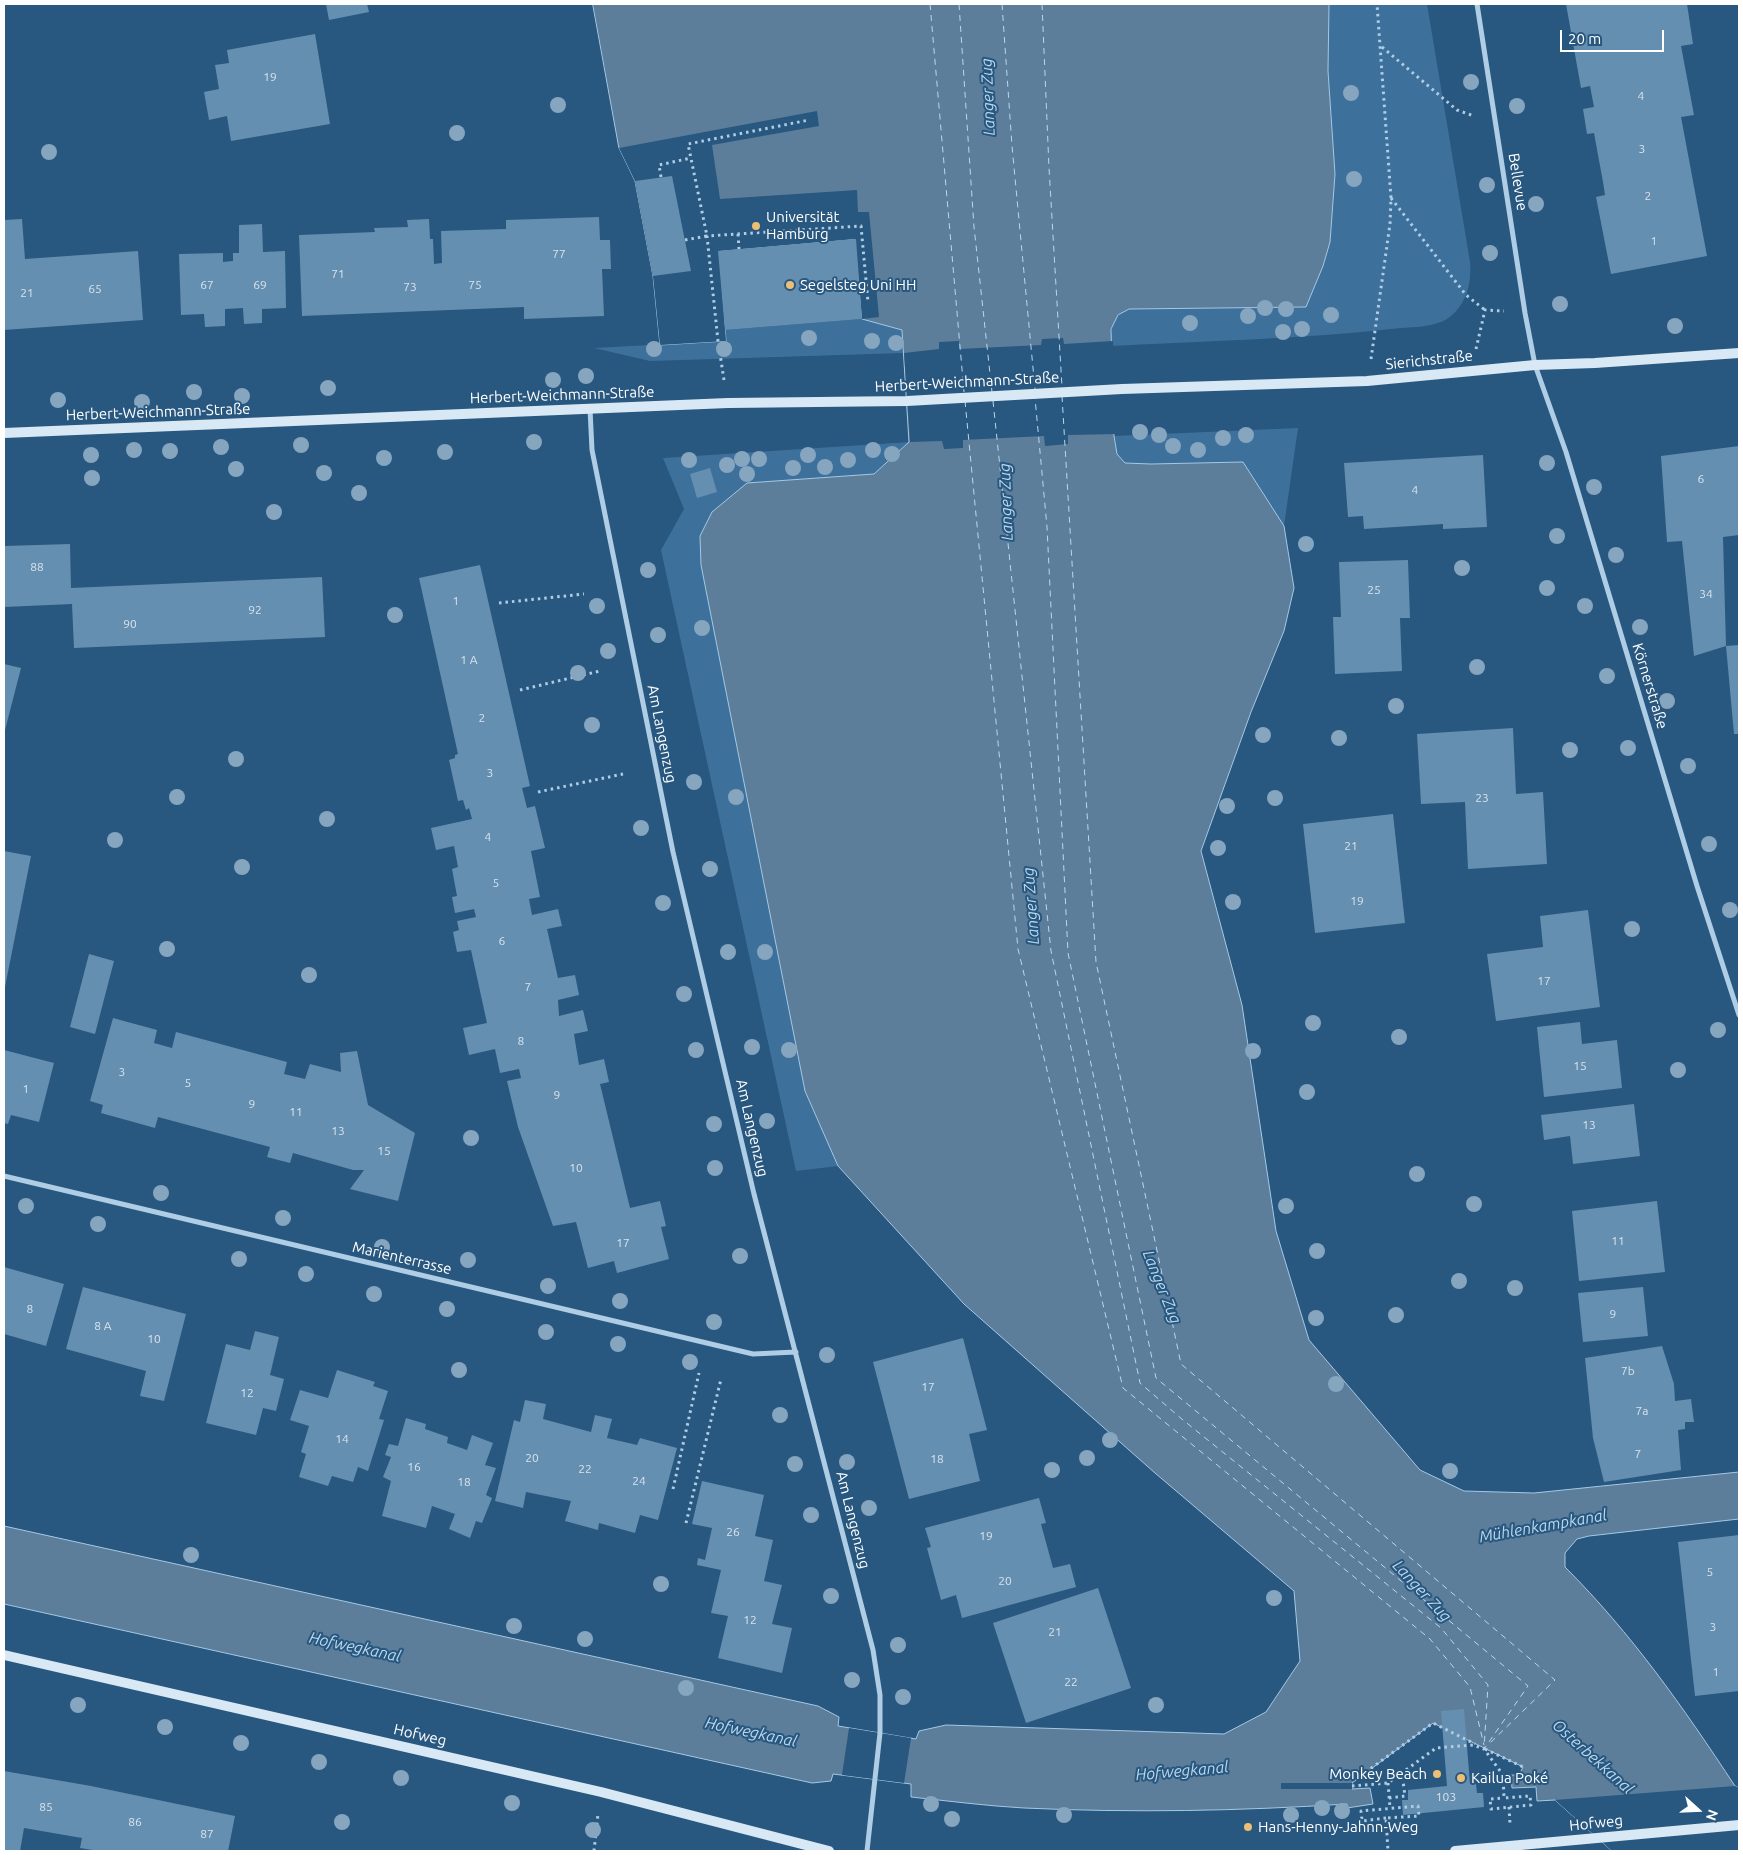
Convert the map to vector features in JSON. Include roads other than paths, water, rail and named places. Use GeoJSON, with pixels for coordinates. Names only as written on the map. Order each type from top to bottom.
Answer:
{"type":"FeatureCollection","features":[{"type":"Feature","properties":{"kind":"main road","name":"Sierichstraße"},"geometry":{"type":"LineString","coordinates":[[1122,389],[1367,381],[1535,365],[1595,363],[1739,353]]}},
{"type":"Feature","properties":{"kind":"main road","name":"Herbert-Weichmann-Straße"},"geometry":{"type":"LineString","coordinates":[[4,433],[728,403],[906,401],[1122,389]]}},
{"type":"Feature","properties":{"kind":"main road","name":"Hofweg"},"geometry":{"type":"LineString","coordinates":[[4,1656],[601,1792],[829,1851]]}},
{"type":"Feature","properties":{"kind":"main road","name":"Hofweg"},"geometry":{"type":"LineString","coordinates":[[1455,1851],[1739,1825]]}},
{"type":"Feature","properties":{"kind":"street","name":"Bellevue"},"geometry":{"type":"LineString","coordinates":[[1477,4],[1525,313],[1535,365]]}},
{"type":"Feature","properties":{"kind":"street","name":"Körnerstraße"},"geometry":{"type":"LineString","coordinates":[[1535,365],[1566,452],[1697,886],[1739,1016]]}},
{"type":"Feature","properties":{"kind":"street","name":"Am Langenzug"},"geometry":{"type":"LineString","coordinates":[[590,408],[592,450],[673,852],[754,1194],[873,1650],[880,1695],[880,1733],[867,1851]]}},
{"type":"Feature","properties":{"kind":"street","name":"Marienterrasse"},"geometry":{"type":"LineString","coordinates":[[4,1176],[753,1354],[796,1352]]}},
{"type":"Feature","properties":{"kind":"water"},"geometry":{"type":"Polygon","coordinates":[[[593,4],[1329,4],[1328,71],[1335,174],[1330,242],[1323,266],[1306,307],[1129,309],[1118,315],[1111,329],[1114,436],[1117,454],[1125,463],[1243,462],[1284,526],[1294,588],[1284,631],[1251,712],[1201,851],[1242,1005],[1276,1231],[1309,1340],[1420,1470],[1464,1491],[1534,1493],[1739,1472],[1739,1519],[1589,1536],[1577,1539],[1565,1553],[1565,1567],[1613,1618],[1635,1645],[1696,1728],[1735,1786],[1739,1788],[1739,1851],[1612,1851],[1555,1800],[1537,1801],[1536,1787],[1512,1788],[1511,1775],[1519,1775],[1523,1767],[1433,1723],[1352,1783],[1352,1789],[1370,1788],[1373,1804],[1347,1808],[1347,1804],[1226,1810],[1145,1811],[1064,1810],[996,1806],[911,1797],[911,1784],[833,1774],[831,1781],[812,1783],[4,1604],[4,1526],[818,1706],[839,1717],[838,1726],[916,1739],[919,1731],[946,1725],[1224,1734],[1266,1712],[1300,1661],[1294,1591],[1155,1473],[964,1304],[838,1166],[805,1091],[701,565],[700,536],[712,512],[747,483],[874,474],[909,442],[902,330],[862,319],[855,239],[719,251],[726,341],[660,345],[653,276],[635,181],[619,148],[593,4]]]}},
{"type":"Feature","properties":{"kind":"place","name":"Universität Hamburg"},"geometry":{"type":"Point","coordinates":[756,226]}},
{"type":"Feature","properties":{"kind":"place","name":"Segelsteg Uni HH"},"geometry":{"type":"Point","coordinates":[790,285]}},
{"type":"Feature","properties":{"kind":"place","name":"Monkey Beach"},"geometry":{"type":"Point","coordinates":[1437,1774]}},
{"type":"Feature","properties":{"kind":"place","name":"Kailua Poké"},"geometry":{"type":"Point","coordinates":[1461,1778]}},
{"type":"Feature","properties":{"kind":"place","name":"Hans-Henny-Jahnn-Weg"},"geometry":{"type":"Point","coordinates":[1248,1827]}},
{"type":"Feature","properties":{"kind":"water label","name":"Langer Zug"},"geometry":{"type":"Point","coordinates":[988,97]}},
{"type":"Feature","properties":{"kind":"water label","name":"Langer Zug"},"geometry":{"type":"Point","coordinates":[1006,502]}},
{"type":"Feature","properties":{"kind":"water label","name":"Langer Zug"},"geometry":{"type":"Point","coordinates":[1031,906]}},
{"type":"Feature","properties":{"kind":"water label","name":"Langer Zug"},"geometry":{"type":"Point","coordinates":[1162,1287]}},
{"type":"Feature","properties":{"kind":"water label","name":"Mühlenkampkanal"},"geometry":{"type":"Point","coordinates":[1543,1526]}},
{"type":"Feature","properties":{"kind":"water label","name":"Langer Zug"},"geometry":{"type":"Point","coordinates":[1422,1591]}},
{"type":"Feature","properties":{"kind":"water label","name":"Hofwegkanal"},"geometry":{"type":"Point","coordinates":[355,1647]}},
{"type":"Feature","properties":{"kind":"water label","name":"Hofwegkanal"},"geometry":{"type":"Point","coordinates":[751,1732]}},
{"type":"Feature","properties":{"kind":"water label","name":"Osterbekkanal"},"geometry":{"type":"Point","coordinates":[1593,1757]}},
{"type":"Feature","properties":{"kind":"water label","name":"Hofwegkanal"},"geometry":{"type":"Point","coordinates":[1182,1771]}}]}
